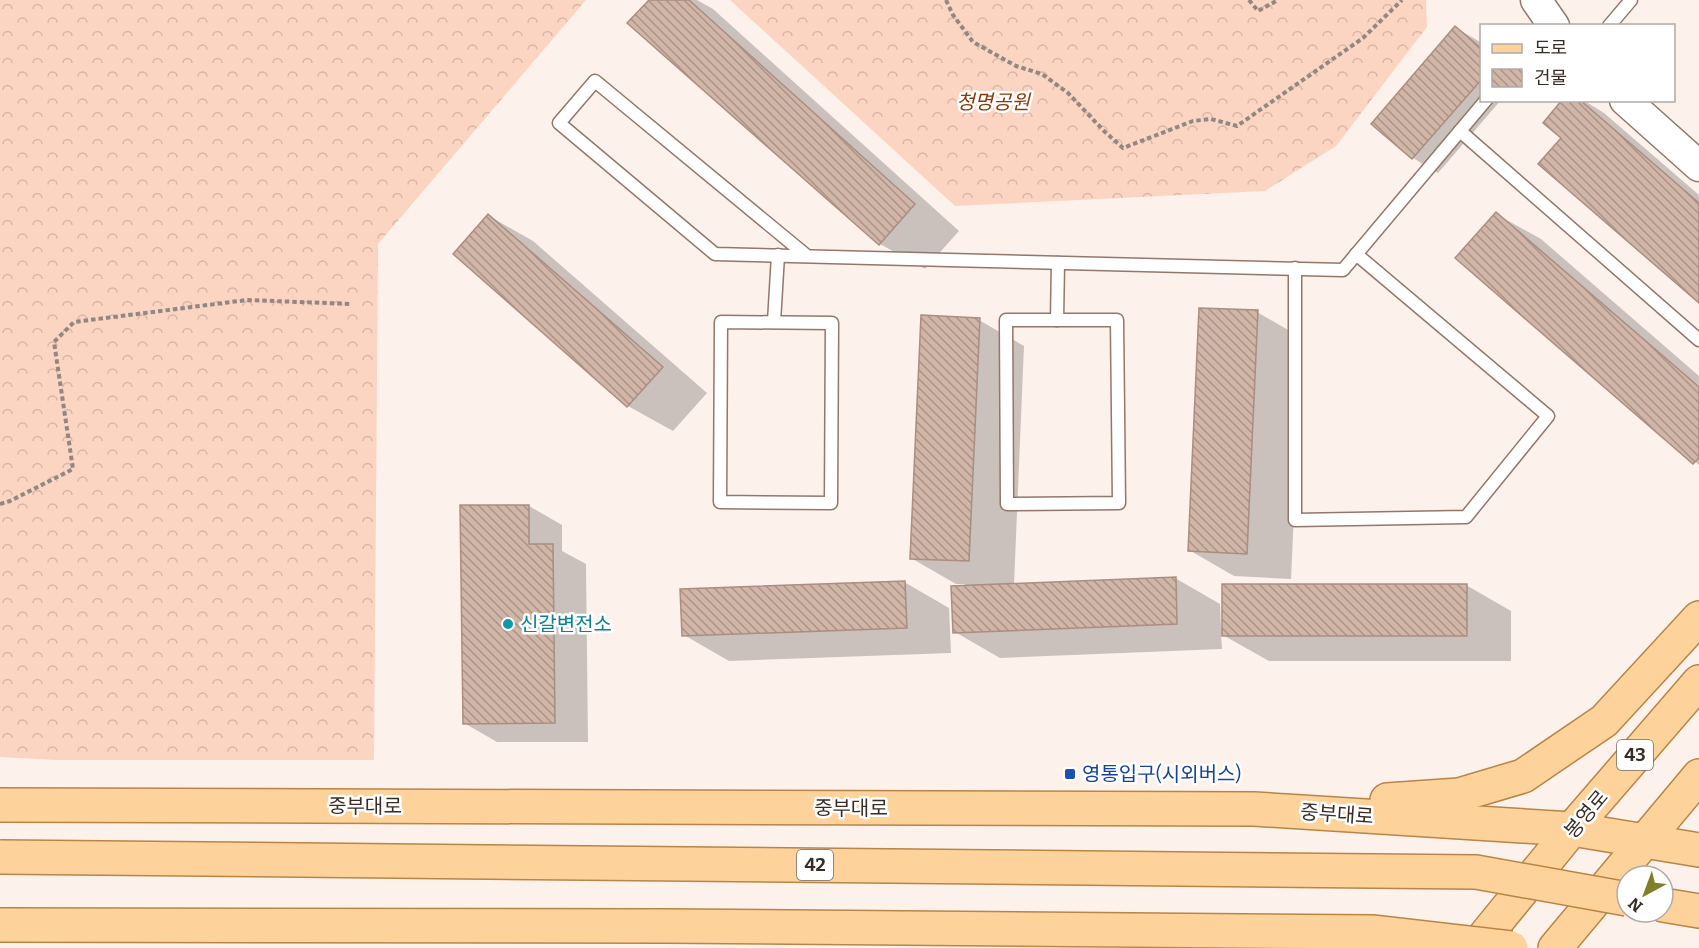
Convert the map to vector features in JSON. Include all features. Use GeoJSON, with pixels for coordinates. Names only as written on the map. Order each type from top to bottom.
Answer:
{"type":"FeatureCollection","features":[{"type":"Feature","properties":{"kind":"main road"},"geometry":{"type":"LineString","coordinates":[[1254,809],[1459,795],[1522,776],[1604,722],[1699,618]]}},
{"type":"Feature","properties":{"kind":"main road","name":"봉영로"},"geometry":{"type":"LineString","coordinates":[[1475,948],[1572,829],[1699,682]]}},
{"type":"Feature","properties":{"kind":"main road"},"geometry":{"type":"LineString","coordinates":[[1555,948],[1699,776]]}},
{"type":"Feature","properties":{"kind":"main road","name":"중부대로"},"geometry":{"type":"LineString","coordinates":[[0,804],[1254,809],[1572,829],[1699,850]]}},
{"type":"Feature","properties":{"kind":"main road","name":"42"},"geometry":{"type":"LineString","coordinates":[[0,857],[1476,872],[1615,897]]}},
{"type":"Feature","properties":{"kind":"main road"},"geometry":{"type":"LineString","coordinates":[[1675,907],[1699,911]]}},
{"type":"Feature","properties":{"kind":"main road"},"geometry":{"type":"LineString","coordinates":[[0,926],[665,926],[1372,932],[1511,948]]}},
{"type":"Feature","properties":{"kind":"street"},"geometry":{"type":"LineString","coordinates":[[1536,0],[1553,24]]}},
{"type":"Feature","properties":{"kind":"street"},"geometry":{"type":"LineString","coordinates":[[1626,102],[1699,166]]}},
{"type":"Feature","properties":{"kind":"lane"},"geometry":{"type":"LineString","coordinates":[[1611,24],[1630,0]]}},
{"type":"Feature","properties":{"kind":"lane"},"geometry":{"type":"LineString","coordinates":[[807,256],[595,81],[559,123],[716,254],[1343,270],[1484,102]]}},
{"type":"Feature","properties":{"kind":"lane"},"geometry":{"type":"LineString","coordinates":[[1460,130],[1699,340]]}},
{"type":"Feature","properties":{"kind":"lane"},"geometry":{"type":"LineString","coordinates":[[1295,268],[1295,520],[1466,517],[1548,416],[1356,254]]}},
{"type":"Feature","properties":{"kind":"lane"},"geometry":{"type":"LineString","coordinates":[[774,322],[778,255]]}},
{"type":"Feature","properties":{"kind":"lane"},"geometry":{"type":"LineString","coordinates":[[1057,320],[1058,262]]}},
{"type":"Feature","properties":{"kind":"lane"},"geometry":{"type":"LineString","coordinates":[[1006,320],[1057,320],[1117,320],[1119,503],[1007,504],[1006,320]]}},
{"type":"Feature","properties":{"kind":"lane"},"geometry":{"type":"LineString","coordinates":[[721,322],[774,322],[832,323],[831,503],[720,502],[721,322]]}},
{"type":"Feature","properties":{"kind":"path"},"geometry":{"type":"LineString","coordinates":[[946,0],[953,15],[973,42],[1016,66],[1042,74],[1068,93],[1104,132],[1123,148],[1193,121],[1211,119],[1237,126],[1363,38],[1402,0]]}},
{"type":"Feature","properties":{"kind":"path"},"geometry":{"type":"LineString","coordinates":[[1249,0],[1258,11],[1278,0]]}},
{"type":"Feature","properties":{"kind":"path"},"geometry":{"type":"LineString","coordinates":[[0,504],[73,469],[54,342],[74,322],[247,300],[352,304]]}},
{"type":"Feature","properties":{"kind":"green space"},"geometry":{"type":"Polygon","coordinates":[[[0,0],[586,0],[378,244],[374,760],[56,760],[0,757],[0,0]]]}},
{"type":"Feature","properties":{"kind":"green space","name":"청명공원"},"geometry":{"type":"Polygon","coordinates":[[[730,0],[1426,0],[1427,27],[1336,146],[1265,191],[955,206],[730,0]]]}},
{"type":"Feature","properties":{"kind":"building"},"geometry":{"type":"Polygon","coordinates":[[[649,0],[689,0],[915,204],[879,245],[627,23],[649,0]]]}},
{"type":"Feature","properties":{"kind":"building"},"geometry":{"type":"Polygon","coordinates":[[[1455,26],[1480,47],[1480,81],[1412,159],[1371,124],[1455,26]]]}},
{"type":"Feature","properties":{"kind":"building"},"geometry":{"type":"Polygon","coordinates":[[[1560,102],[1582,102],[1699,203],[1699,303],[1538,164],[1561,138],[1543,123],[1560,102]]]}},
{"type":"Feature","properties":{"kind":"building"},"geometry":{"type":"Polygon","coordinates":[[[1496,212],[1699,387],[1699,458],[1693,464],[1455,258],[1496,212]]]}},
{"type":"Feature","properties":{"kind":"building"},"geometry":{"type":"Polygon","coordinates":[[[488,214],[663,367],[627,407],[453,254],[488,214]]]}},
{"type":"Feature","properties":{"kind":"building"},"geometry":{"type":"Polygon","coordinates":[[[1199,308],[1258,310],[1247,554],[1188,551],[1199,308]]]}},
{"type":"Feature","properties":{"kind":"building"},"geometry":{"type":"Polygon","coordinates":[[[921,315],[980,318],[969,561],[910,559],[921,315]]]}},
{"type":"Feature","properties":{"kind":"building","name":"신갈변전소"},"geometry":{"type":"Polygon","coordinates":[[[460,505],[529,505],[529,544],[553,544],[555,723],[463,724],[460,505]]]}},
{"type":"Feature","properties":{"kind":"building"},"geometry":{"type":"Polygon","coordinates":[[[1176,577],[1177,624],[953,633],[951,586],[1176,577]]]}},
{"type":"Feature","properties":{"kind":"building"},"geometry":{"type":"Polygon","coordinates":[[[905,581],[907,628],[682,636],[680,589],[905,581]]]}},
{"type":"Feature","properties":{"kind":"building"},"geometry":{"type":"Polygon","coordinates":[[[1222,584],[1467,584],[1467,636],[1222,636],[1222,584]]]}},
{"type":"Feature","properties":{"kind":"place","name":"신갈변전소"},"geometry":{"type":"Point","coordinates":[508,624]}},
{"type":"Feature","properties":{"kind":"place","name":"영통입구(시외버스)"},"geometry":{"type":"Point","coordinates":[1070,774]}}]}
